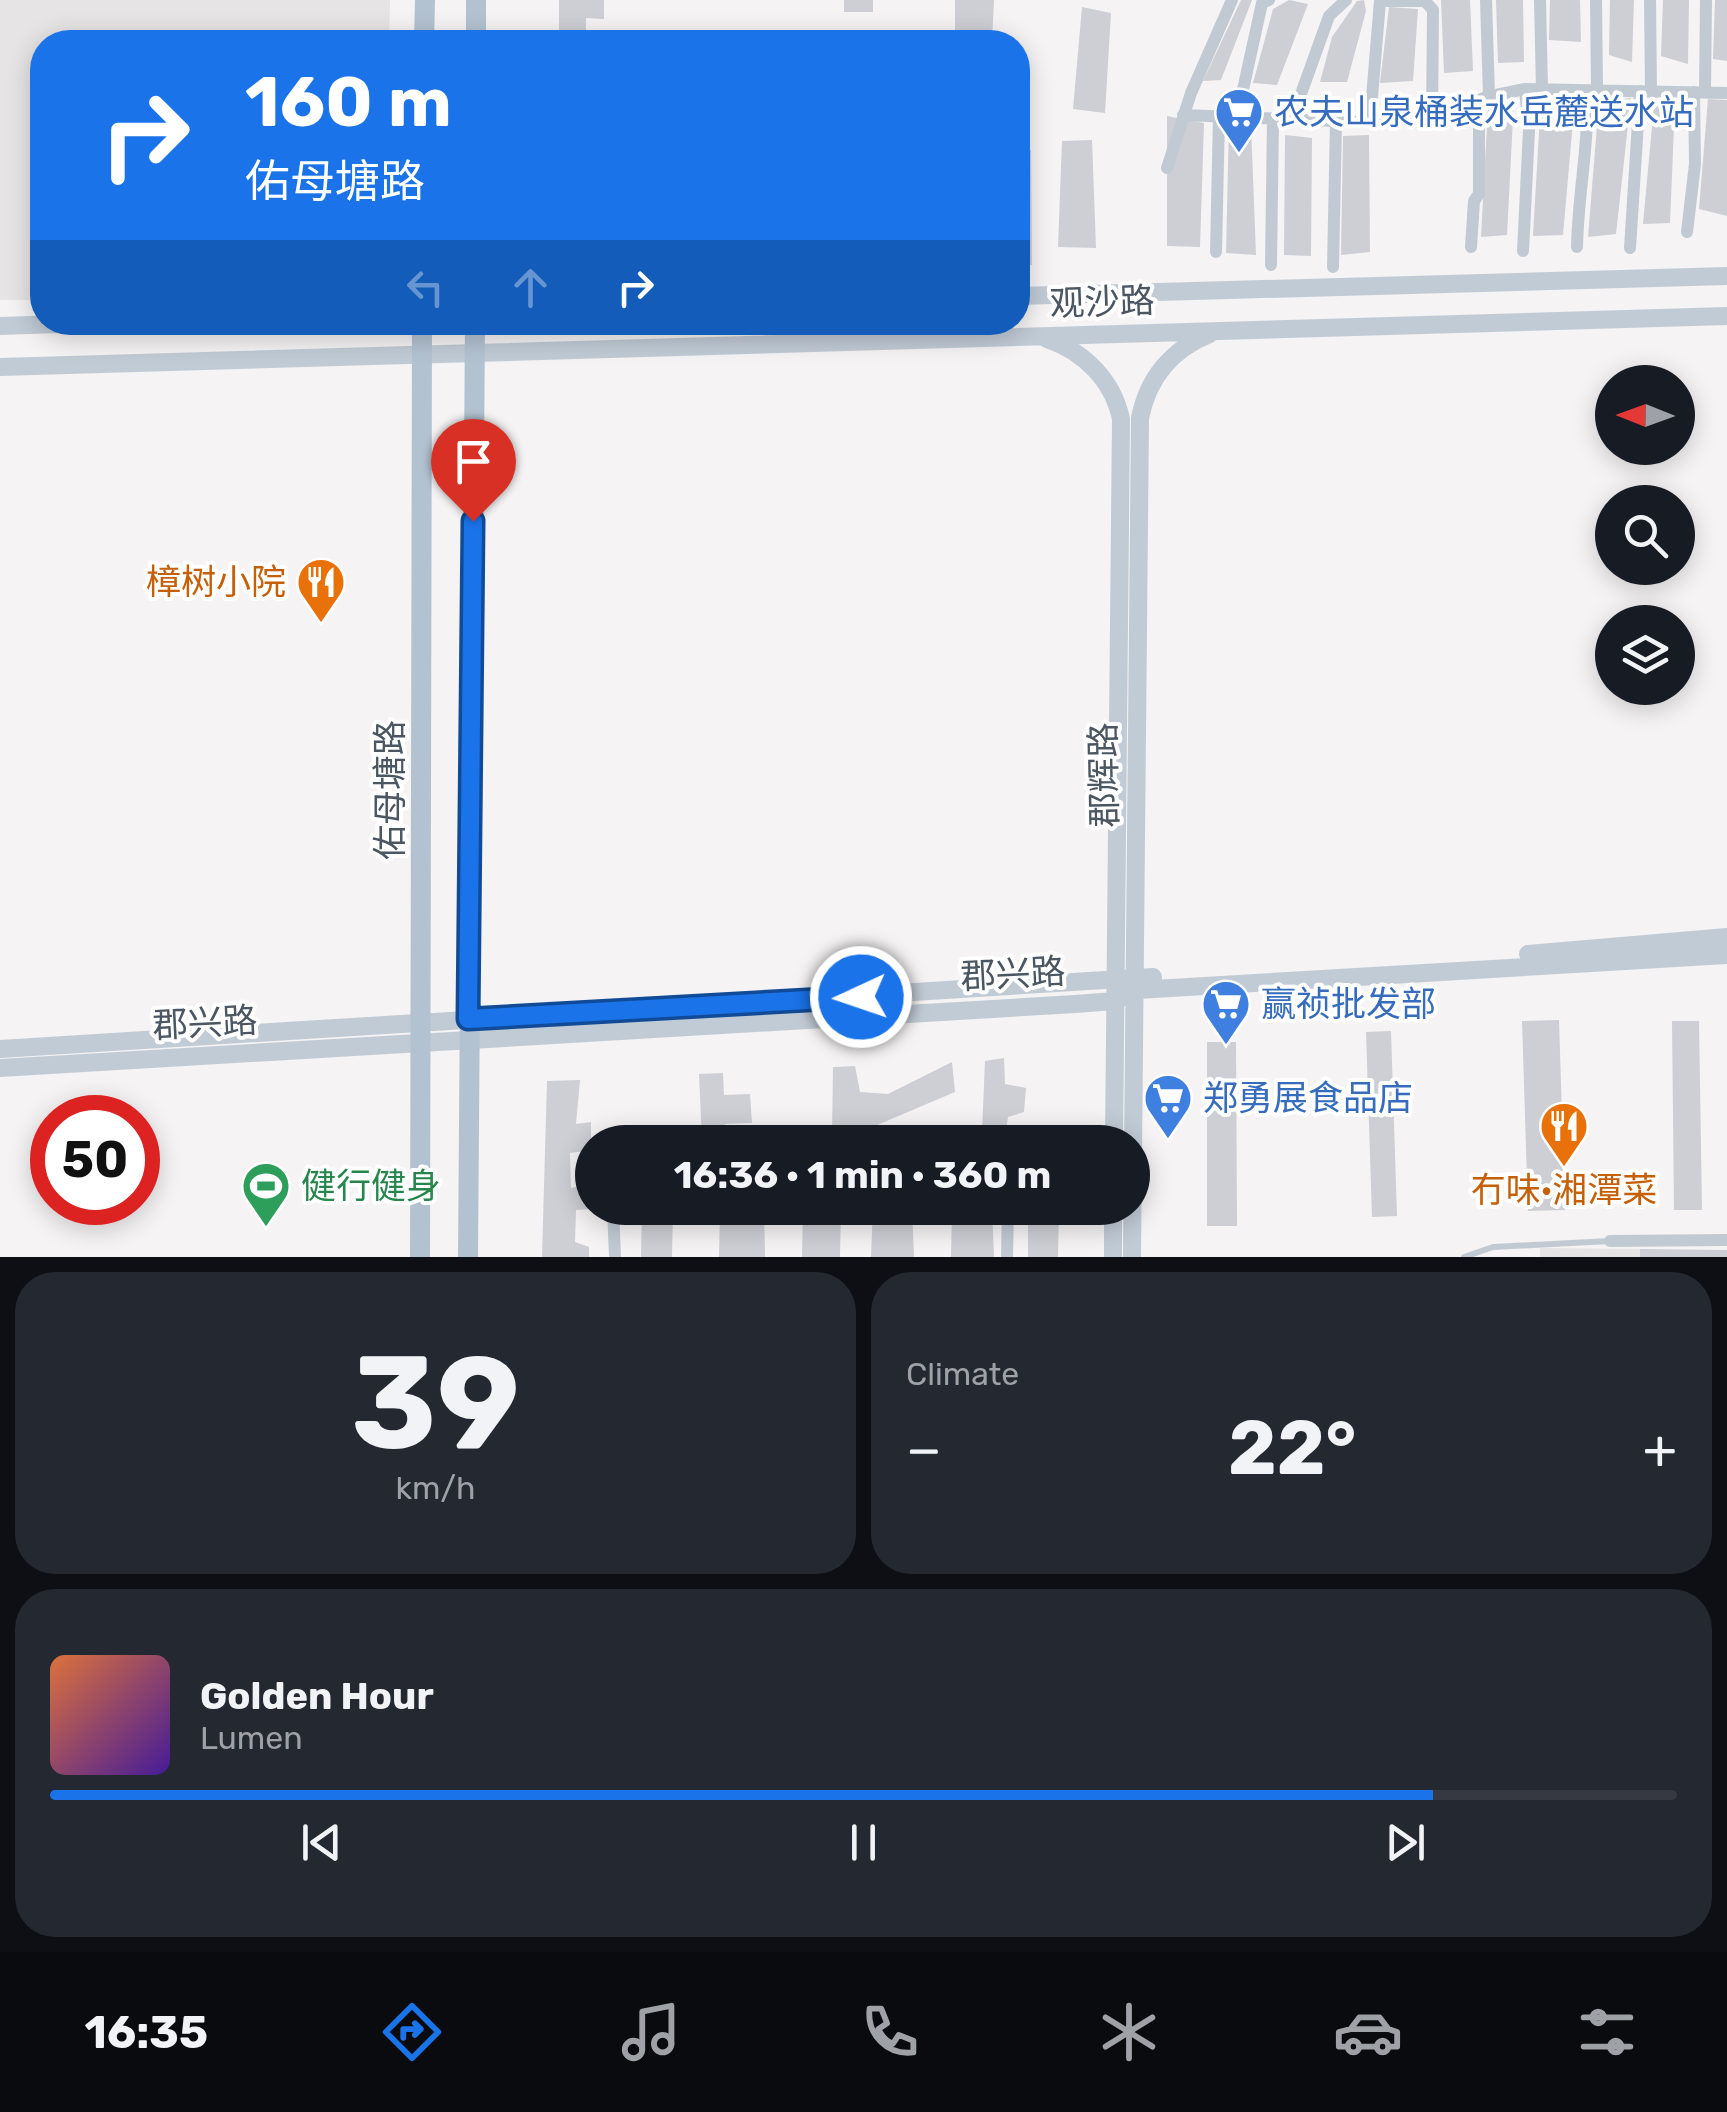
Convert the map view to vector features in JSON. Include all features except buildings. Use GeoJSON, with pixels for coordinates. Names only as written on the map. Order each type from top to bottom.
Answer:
{"type":"FeatureCollection","features":[{"type":"Feature","properties":{"kind":"main road"},"geometry":{"type":"LineString","coordinates":[[424,30],[425,0]]}},
{"type":"Feature","properties":{"kind":"main road"},"geometry":{"type":"LineString","coordinates":[[476,0],[476,30]]}},
{"type":"Feature","properties":{"kind":"main road","name":"观沙路"},"geometry":{"type":"LineString","coordinates":[[1030,296],[1727,276]]}},
{"type":"Feature","properties":{"kind":"main road","name":"观沙路"},"geometry":{"type":"LineString","coordinates":[[0,368],[1727,316]]}},
{"type":"Feature","properties":{"kind":"main road"},"geometry":{"type":"LineString","coordinates":[[0,326],[30,325]]}},
{"type":"Feature","properties":{"kind":"main road","name":"郡辉路"},"geometry":{"type":"LineString","coordinates":[[1132,1257],[1140,418],[1148,389],[1168,360],[1190,342],[1219,330]]}},
{"type":"Feature","properties":{"kind":"main road","name":"佑母塘路"},"geometry":{"type":"LineString","coordinates":[[420,1257],[422,335]]}},
{"type":"Feature","properties":{"kind":"main road"},"geometry":{"type":"LineString","coordinates":[[468,1257],[475,335]]}},
{"type":"Feature","properties":{"kind":"main road","name":"郡辉路"},"geometry":{"type":"LineString","coordinates":[[1042,337],[1072,350],[1097,370],[1114,394],[1122,420],[1114,1125]]}},
{"type":"Feature","properties":{"kind":"main road","name":"郡兴路"},"geometry":{"type":"LineString","coordinates":[[0,1049],[1115,1001],[1137,984],[1727,938]]}},
{"type":"Feature","properties":{"kind":"main road","name":"郡兴路"},"geometry":{"type":"LineString","coordinates":[[468,1030],[1115,980],[1137,984],[1727,955]]}},
{"type":"Feature","properties":{"kind":"main road","name":"郡兴路"},"geometry":{"type":"LineString","coordinates":[[0,1068],[421,1032]]}},
{"type":"Feature","properties":{"kind":"main road"},"geometry":{"type":"LineString","coordinates":[[1113,1225],[1113,1257]]}},
{"type":"Feature","properties":{"kind":"street"},"geometry":{"type":"LineString","coordinates":[[1167,168],[1183,115],[1232,0]]}},
{"type":"Feature","properties":{"kind":"street"},"geometry":{"type":"LineString","coordinates":[[1292,119],[1329,16],[1346,0]]}},
{"type":"Feature","properties":{"kind":"street"},"geometry":{"type":"LineString","coordinates":[[1471,247],[1474,201],[1479,194],[1486,0]]}},
{"type":"Feature","properties":{"kind":"street"},"geometry":{"type":"LineString","coordinates":[[1540,0],[1542,89]]}},
{"type":"Feature","properties":{"kind":"street"},"geometry":{"type":"LineString","coordinates":[[1577,248],[1578,193],[1589,149],[1596,0]]}},
{"type":"Feature","properties":{"kind":"street"},"geometry":{"type":"LineString","coordinates":[[1630,248],[1650,0]]}},
{"type":"Feature","properties":{"kind":"street"},"geometry":{"type":"LineString","coordinates":[[1688,232],[1706,0]]}},
{"type":"Feature","properties":{"kind":"street"},"geometry":{"type":"LineString","coordinates":[[1370,122],[1380,1],[1424,1],[1433,10],[1432,118]]}},
{"type":"Feature","properties":{"kind":"street"},"geometry":{"type":"LineString","coordinates":[[1237,117],[1266,2]]}},
{"type":"Feature","properties":{"kind":"street"},"geometry":{"type":"LineString","coordinates":[[1183,115],[1370,122],[1432,118],[1484,98],[1525,89],[1727,93]]}},
{"type":"Feature","properties":{"kind":"street"},"geometry":{"type":"LineString","coordinates":[[1523,251],[1529,130],[1525,89]]}},
{"type":"Feature","properties":{"kind":"street"},"geometry":{"type":"LineString","coordinates":[[1216,252],[1219,116]]}},
{"type":"Feature","properties":{"kind":"street"},"geometry":{"type":"LineString","coordinates":[[1271,266],[1273,118]]}},
{"type":"Feature","properties":{"kind":"street"},"geometry":{"type":"LineString","coordinates":[[1334,266],[1336,121]]}},
{"type":"Feature","properties":{"kind":"street"},"geometry":{"type":"LineString","coordinates":[[614,1225],[615,1257]]}},
{"type":"Feature","properties":{"kind":"street"},"geometry":{"type":"LineString","coordinates":[[1007,1257],[1008,1225]]}},
{"type":"Feature","properties":{"kind":"street"},"geometry":{"type":"LineString","coordinates":[[1610,1242],[1727,1240]]}},
{"type":"Feature","properties":{"kind":"lane"},"geometry":{"type":"LineString","coordinates":[[1464,1257],[1494,1247],[1610,1242]]}},
{"type":"Feature","properties":{"kind":"shaded area"},"geometry":{"type":"Polygon","coordinates":[[[0,0],[390,0],[389,30],[30,30],[30,300],[0,300],[0,0]]]}},
{"type":"Feature","properties":{"kind":"shaded area"},"geometry":{"type":"Polygon","coordinates":[[[1540,1248],[1640,1249],[1640,1257],[1540,1257],[1540,1248]]]}},
{"type":"Feature","properties":{"kind":"place","name":"农夫山泉桶装水岳麓送水站"},"geometry":{"type":"Point","coordinates":[1239,154]}},
{"type":"Feature","properties":{"kind":"place","name":"樟树小院"},"geometry":{"type":"Point","coordinates":[321,624]}},
{"type":"Feature","properties":{"kind":"place","name":"赢祯批发部"},"geometry":{"type":"Point","coordinates":[1226,1046]}},
{"type":"Feature","properties":{"kind":"place","name":"郑勇展食品店"},"geometry":{"type":"Point","coordinates":[1168,1140]}},
{"type":"Feature","properties":{"kind":"place","name":"冇味·湘潭菜"},"geometry":{"type":"Point","coordinates":[1564,1168]}},
{"type":"Feature","properties":{"kind":"place","name":"健行健身"},"geometry":{"type":"Point","coordinates":[266,1228]}},
{"type":"Feature","properties":{"kind":"route"},"geometry":{"type":"LineString","coordinates":[[473,521],[468,1019],[861,997]]}}]}
